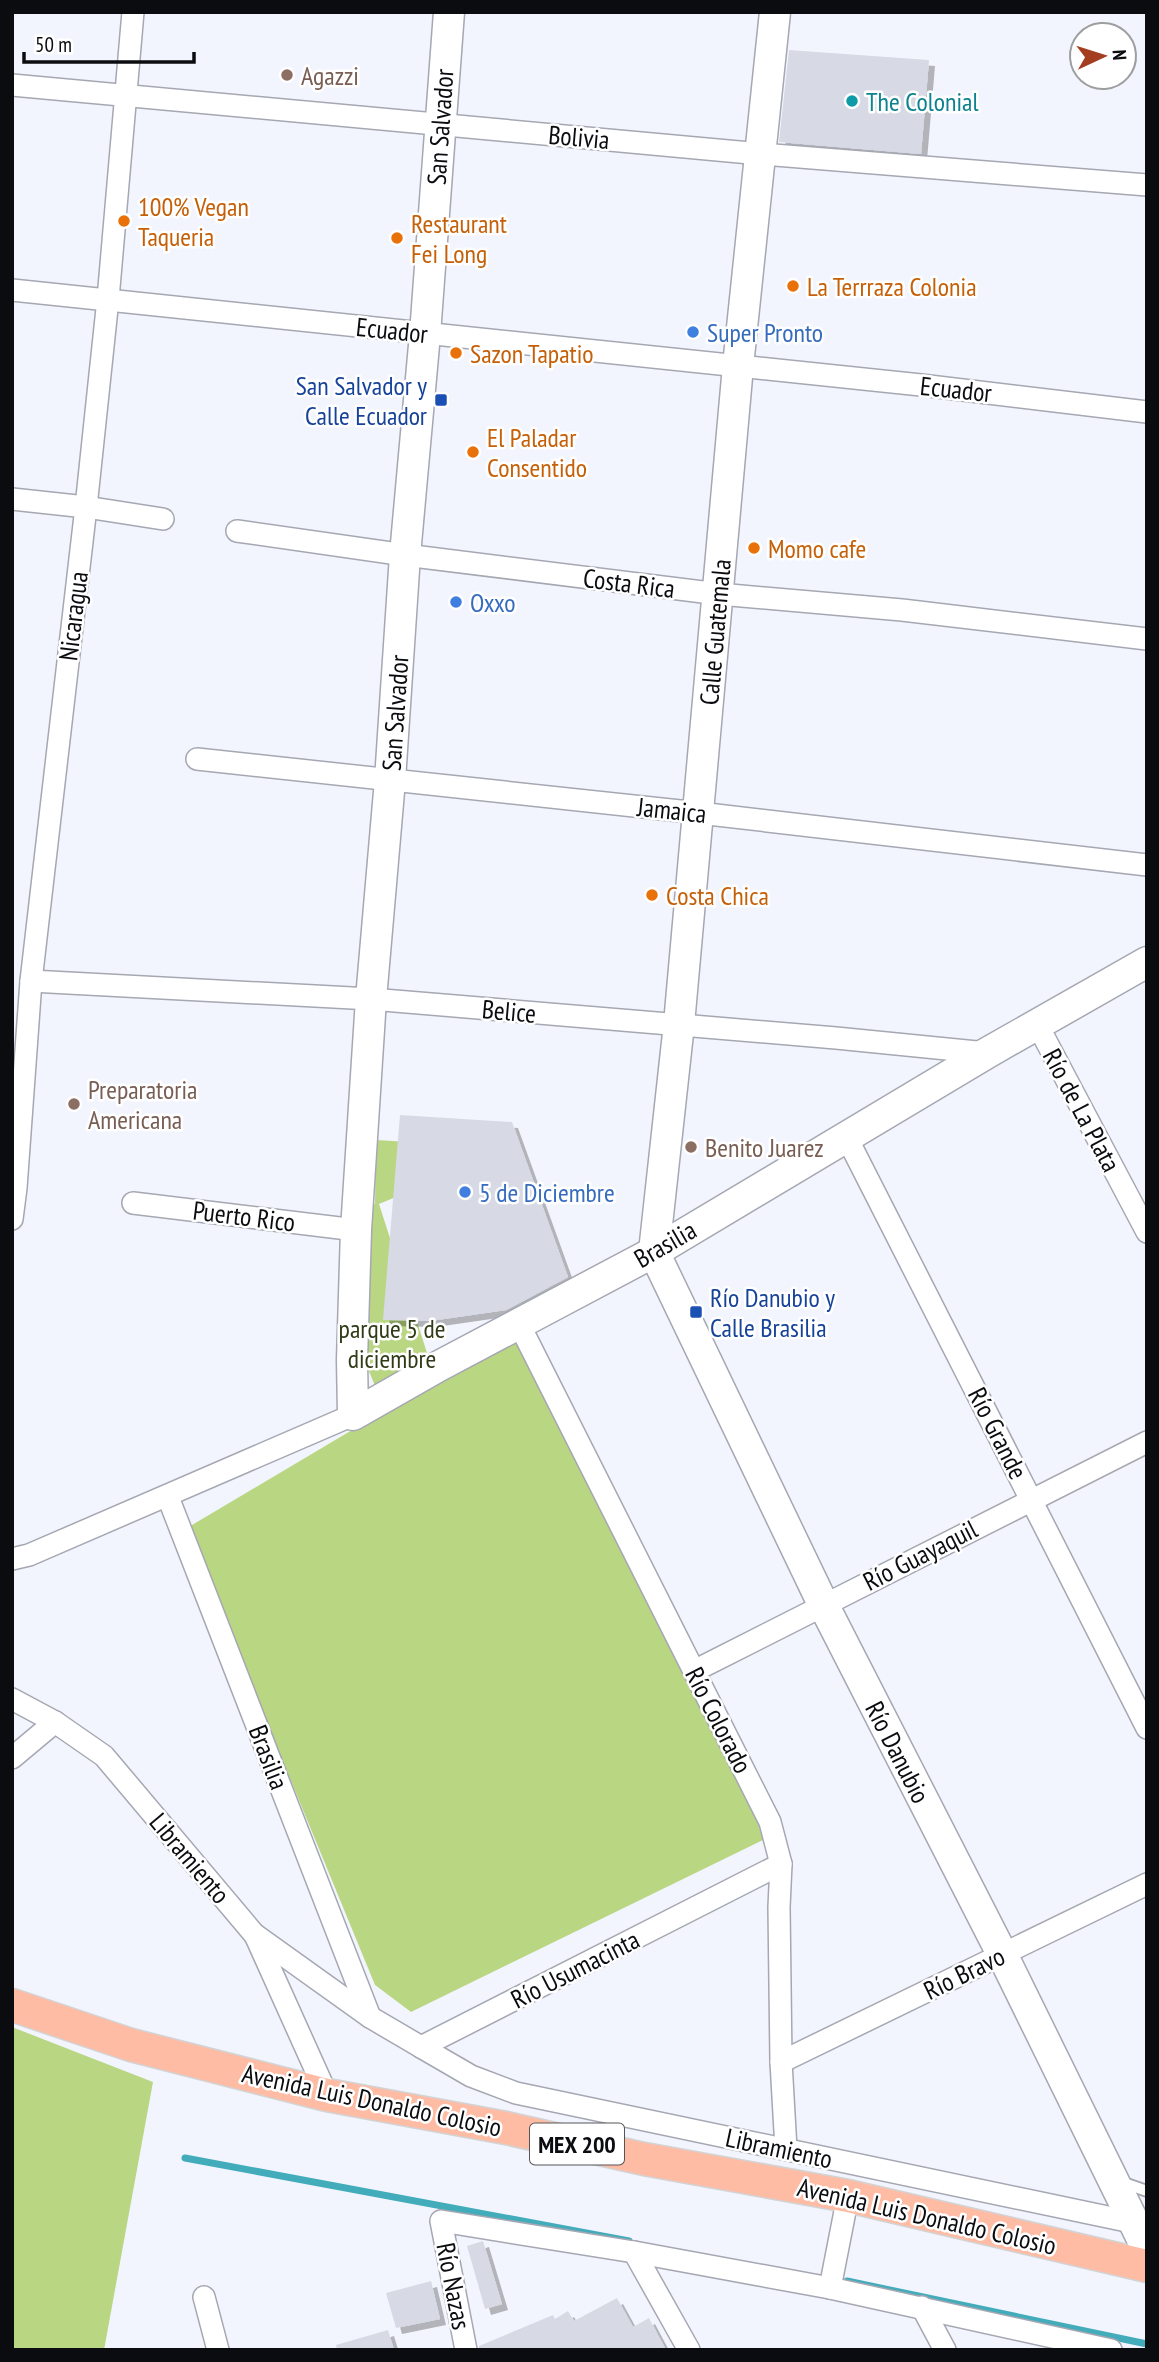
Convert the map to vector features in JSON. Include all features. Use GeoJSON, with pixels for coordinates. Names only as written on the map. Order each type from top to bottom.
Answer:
{"type":"FeatureCollection","features":[{"type":"Feature","properties":{"kind":"main road","name":"Avenida Luis Donaldo Colosio"},"geometry":{"type":"LineString","coordinates":[[12,2005],[131,2045],[327,2095],[644,2159],[848,2196],[1147,2266]]}},
{"type":"Feature","properties":{"kind":"street","name":"Nicaragua"},"geometry":{"type":"LineString","coordinates":[[12,1219],[31,981],[108,299],[133,12]]}},
{"type":"Feature","properties":{"kind":"street","name":"San Salvador"},"geometry":{"type":"LineString","coordinates":[[353,1415],[356,1230],[371,999],[449,12]]}},
{"type":"Feature","properties":{"kind":"street","name":"Calle Guatemala"},"geometry":{"type":"LineString","coordinates":[[654,1252],[679,1024],[738,366],[775,12]]}},
{"type":"Feature","properties":{"kind":"street","name":"Bolivia"},"geometry":{"type":"LineString","coordinates":[[12,85],[761,154],[1147,185]]}},
{"type":"Feature","properties":{"kind":"street","name":"Ecuador"},"geometry":{"type":"LineString","coordinates":[[12,290],[1147,412]]}},
{"type":"Feature","properties":{"kind":"street"},"geometry":{"type":"LineString","coordinates":[[12,499],[163,519]]}},
{"type":"Feature","properties":{"kind":"street","name":"Costa Rica"},"geometry":{"type":"LineString","coordinates":[[237,531],[719,594],[902,610],[1147,639]]}},
{"type":"Feature","properties":{"kind":"street","name":"Jamaica"},"geometry":{"type":"LineString","coordinates":[[197,759],[1147,864]]}},
{"type":"Feature","properties":{"kind":"street","name":"Brasilia"},"geometry":{"type":"LineString","coordinates":[[12,1559],[29,1555],[168,1497],[353,1415],[654,1252],[987,1053],[1147,962]]}},
{"type":"Feature","properties":{"kind":"street","name":"Belice"},"geometry":{"type":"LineString","coordinates":[[31,981],[371,999],[987,1053]]}},
{"type":"Feature","properties":{"kind":"street","name":"Río de La Plata"},"geometry":{"type":"LineString","coordinates":[[1037,1024],[1147,1232]]}},
{"type":"Feature","properties":{"kind":"street","name":"Río Grande"},"geometry":{"type":"LineString","coordinates":[[847,1138],[1147,1728]]}},
{"type":"Feature","properties":{"kind":"street","name":"Puerto Rico"},"geometry":{"type":"LineString","coordinates":[[133,1203],[356,1230]]}},
{"type":"Feature","properties":{"kind":"street","name":"Río Danubio"},"geometry":{"type":"LineString","coordinates":[[654,1252],[823,1604],[1002,1954],[1112,2179],[1139,2224],[1147,2249]]}},
{"type":"Feature","properties":{"kind":"street","name":"Río Colorado"},"geometry":{"type":"LineString","coordinates":[[519,1324],[770,1822],[781,1864],[781,2062],[786,2149]]}},
{"type":"Feature","properties":{"kind":"street","name":"Río Guayaquil"},"geometry":{"type":"LineString","coordinates":[[694,1671],[1147,1442]]}},
{"type":"Feature","properties":{"kind":"street","name":"Brasilia"},"geometry":{"type":"LineString","coordinates":[[168,1497],[370,2017]]}},
{"type":"Feature","properties":{"kind":"street","name":"Libramiento"},"geometry":{"type":"LineString","coordinates":[[12,1699],[55,1722],[104,1756],[254,1934],[370,2017]]}},
{"type":"Feature","properties":{"kind":"street"},"geometry":{"type":"LineString","coordinates":[[12,1758],[55,1722]]}},
{"type":"Feature","properties":{"kind":"street","name":"Río Usumacinta"},"geometry":{"type":"LineString","coordinates":[[421,2047],[781,1864]]}},
{"type":"Feature","properties":{"kind":"street","name":"Río Bravo"},"geometry":{"type":"LineString","coordinates":[[781,2062],[1147,1884]]}},
{"type":"Feature","properties":{"kind":"street"},"geometry":{"type":"LineString","coordinates":[[254,1934],[327,2095]]}},
{"type":"Feature","properties":{"kind":"street"},"geometry":{"type":"LineString","coordinates":[[370,2017],[421,2047]]}},
{"type":"Feature","properties":{"kind":"street","name":"Libramiento"},"geometry":{"type":"LineString","coordinates":[[421,2047],[471,2076],[516,2093],[1139,2224]]}},
{"type":"Feature","properties":{"kind":"street"},"geometry":{"type":"LineString","coordinates":[[831,2285],[848,2196]]}},
{"type":"Feature","properties":{"kind":"street","name":"Río Nazas"},"geometry":{"type":"LineString","coordinates":[[466,2350],[441,2221],[634,2252]]}},
{"type":"Feature","properties":{"kind":"street"},"geometry":{"type":"LineString","coordinates":[[634,2252],[831,2285],[1111,2350]]}},
{"type":"Feature","properties":{"kind":"street"},"geometry":{"type":"LineString","coordinates":[[634,2252],[689,2350]]}},
{"type":"Feature","properties":{"kind":"street"},"geometry":{"type":"LineString","coordinates":[[204,2297],[218,2350]]}},
{"type":"Feature","properties":{"kind":"street"},"geometry":{"type":"LineString","coordinates":[[922,2306],[946,2350]]}},
{"type":"Feature","properties":{"kind":"lane"},"geometry":{"type":"LineString","coordinates":[[1112,2179],[1147,2191]]}},
{"type":"Feature","properties":{"kind":"green space","name":"parque 5 de diciembre"},"geometry":{"type":"Polygon","coordinates":[[[376,1140],[426,1143],[432,1182],[379,1204],[429,1359],[375,1386],[360,1349],[364,1208],[375,1204],[376,1140]]]}},
{"type":"Feature","properties":{"kind":"green space"},"geometry":{"type":"Polygon","coordinates":[[[512,1335],[769,1837],[411,2012],[375,1985],[187,1528],[512,1335]]]}},
{"type":"Feature","properties":{"kind":"green space"},"geometry":{"type":"Polygon","coordinates":[[[12,2027],[153,2082],[104,2350],[12,2350],[12,2027]]]}},
{"type":"Feature","properties":{"kind":"building","name":"The Colonial"},"geometry":{"type":"Polygon","coordinates":[[[789,50],[929,60],[921,154],[779,142],[789,50]]]}},
{"type":"Feature","properties":{"kind":"building","name":"5 de Diciembre"},"geometry":{"type":"Polygon","coordinates":[[[400,1115],[512,1122],[568,1277],[506,1310],[430,1321],[383,1320],[400,1115]]]}},
{"type":"Feature","properties":{"kind":"building"},"geometry":{"type":"Polygon","coordinates":[[[483,2241],[502,2304],[485,2309],[467,2246],[483,2241]]]}},
{"type":"Feature","properties":{"kind":"building"},"geometry":{"type":"Polygon","coordinates":[[[431,2281],[440,2319],[396,2328],[386,2293],[431,2281]]]}},
{"type":"Feature","properties":{"kind":"building"},"geometry":{"type":"Polygon","coordinates":[[[617,2298],[633,2327],[649,2318],[666,2350],[479,2350],[479,2346],[553,2315],[555,2319],[568,2311],[574,2321],[617,2298]]]}},
{"type":"Feature","properties":{"kind":"building"},"geometry":{"type":"Polygon","coordinates":[[[388,2330],[394,2350],[337,2350],[336,2345],[388,2330]]]}},
{"type":"Feature","properties":{"kind":"waterway"},"geometry":{"type":"LineString","coordinates":[[185,2158],[629,2241]]}},
{"type":"Feature","properties":{"kind":"waterway"},"geometry":{"type":"LineString","coordinates":[[847,2281],[1147,2344]]}},
{"type":"Feature","properties":{"kind":"place","name":"Agazzi"},"geometry":{"type":"Point","coordinates":[287,75]}},
{"type":"Feature","properties":{"kind":"place","name":"The Colonial"},"geometry":{"type":"Point","coordinates":[852,101]}},
{"type":"Feature","properties":{"kind":"place","name":"100% Vegan Taqueria"},"geometry":{"type":"Point","coordinates":[124,221]}},
{"type":"Feature","properties":{"kind":"place","name":"Restaurant Fei Long"},"geometry":{"type":"Point","coordinates":[397,238]}},
{"type":"Feature","properties":{"kind":"place","name":"La Terrraza Colonia"},"geometry":{"type":"Point","coordinates":[793,286]}},
{"type":"Feature","properties":{"kind":"place","name":"Super Pronto"},"geometry":{"type":"Point","coordinates":[693,332]}},
{"type":"Feature","properties":{"kind":"place","name":"Sazon Tapatio"},"geometry":{"type":"Point","coordinates":[456,353]}},
{"type":"Feature","properties":{"kind":"place","name":"San Salvador y Calle Ecuador"},"geometry":{"type":"Point","coordinates":[441,400]}},
{"type":"Feature","properties":{"kind":"place","name":"El Paladar Consentido"},"geometry":{"type":"Point","coordinates":[473,452]}},
{"type":"Feature","properties":{"kind":"place","name":"Momo cafe"},"geometry":{"type":"Point","coordinates":[754,548]}},
{"type":"Feature","properties":{"kind":"place","name":"Oxxo"},"geometry":{"type":"Point","coordinates":[456,602]}},
{"type":"Feature","properties":{"kind":"place","name":"Costa Chica"},"geometry":{"type":"Point","coordinates":[652,895]}},
{"type":"Feature","properties":{"kind":"place","name":"Preparatoria Americana"},"geometry":{"type":"Point","coordinates":[74,1104]}},
{"type":"Feature","properties":{"kind":"place","name":"Benito Juarez"},"geometry":{"type":"Point","coordinates":[691,1147]}},
{"type":"Feature","properties":{"kind":"place","name":"5 de Diciembre"},"geometry":{"type":"Point","coordinates":[465,1192]}},
{"type":"Feature","properties":{"kind":"place","name":"Río Danubio y Calle Brasilia"},"geometry":{"type":"Point","coordinates":[696,1312]}}]}
